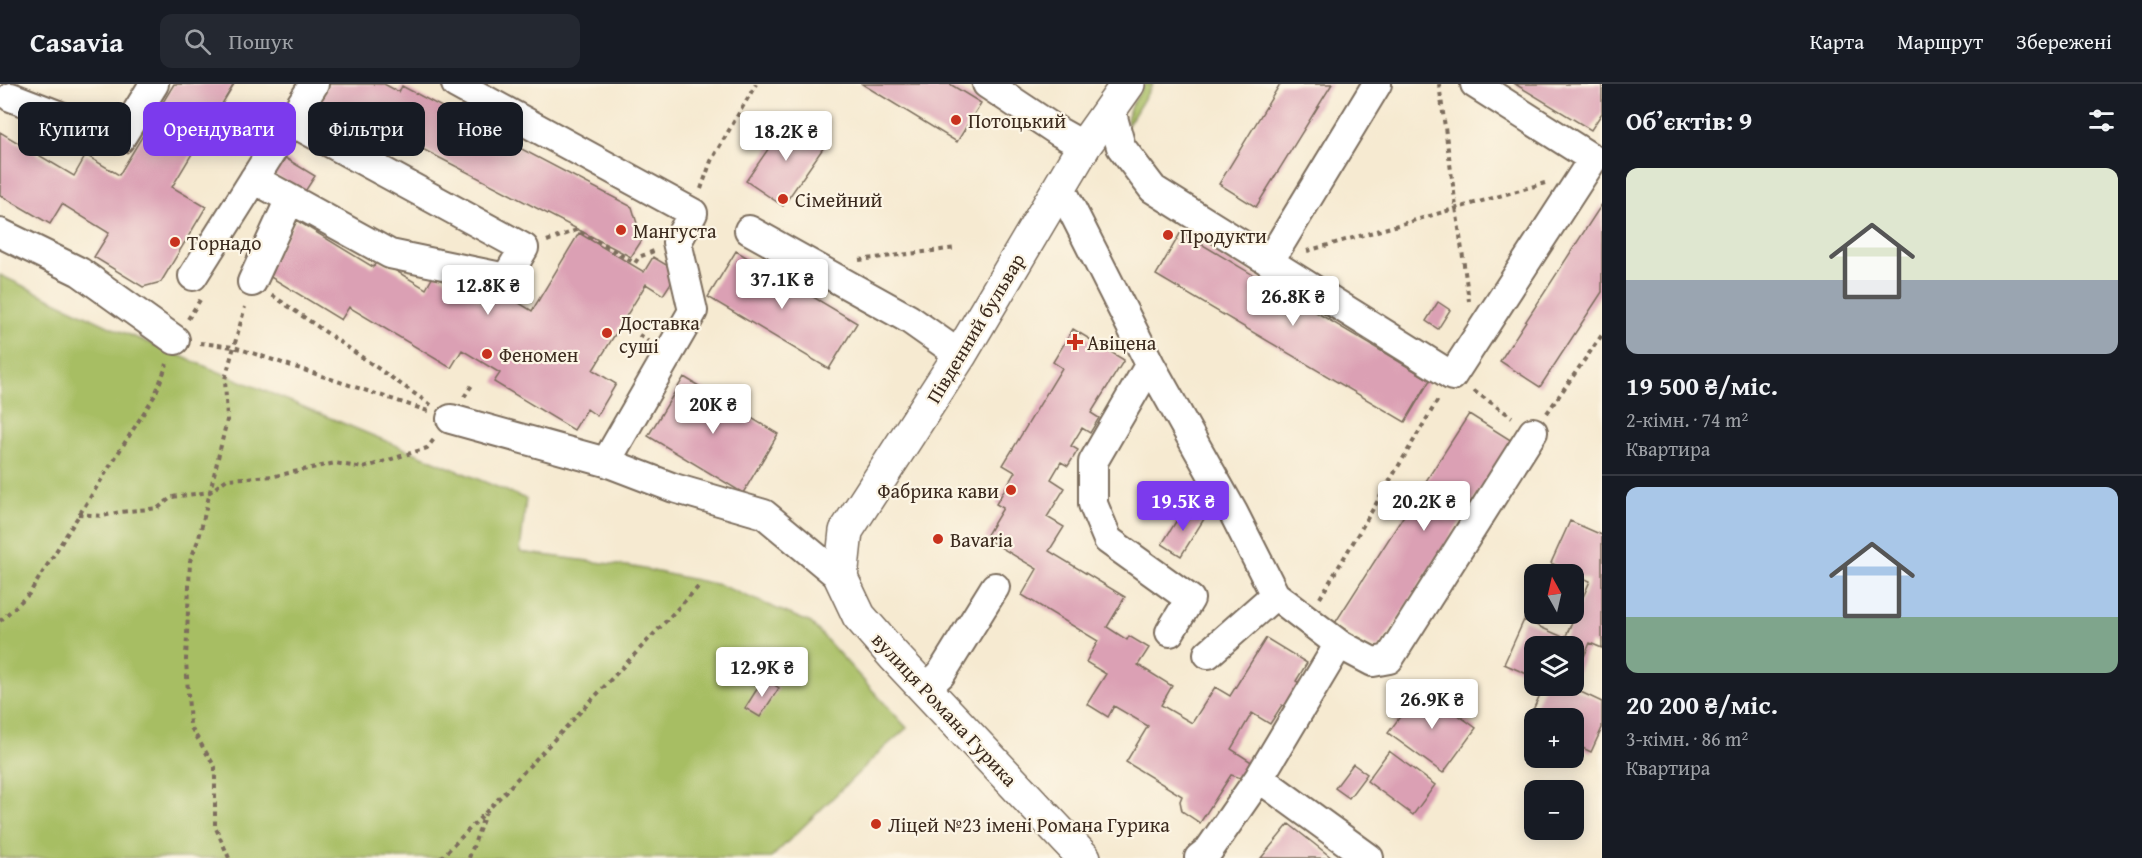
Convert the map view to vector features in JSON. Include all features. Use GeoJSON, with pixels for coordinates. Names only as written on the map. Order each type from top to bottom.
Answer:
{"type":"FeatureCollection","features":[{"type":"Feature","properties":{"kind":"main road","name":"Південний бульвар"},"geometry":{"type":"LineString","coordinates":[[841,578],[846,531],[960,355],[1084,146],[1119,97]]}},
{"type":"Feature","properties":{"kind":"main road","name":"вулиця Романа Гурика"},"geometry":{"type":"LineString","coordinates":[[841,578],[859,616],[1084,858]]}},
{"type":"Feature","properties":{"kind":"lane"},"geometry":{"type":"LineString","coordinates":[[11,97],[120,139],[154,84]]}},
{"type":"Feature","properties":{"kind":"lane"},"geometry":{"type":"LineString","coordinates":[[296,112],[314,84]]}},
{"type":"Feature","properties":{"kind":"lane"},"geometry":{"type":"LineString","coordinates":[[456,84],[693,213],[677,242],[693,311],[606,462]]}},
{"type":"Feature","properties":{"kind":"lane"},"geometry":{"type":"LineString","coordinates":[[987,84],[1084,146]]}},
{"type":"Feature","properties":{"kind":"lane"},"geometry":{"type":"LineString","coordinates":[[1269,262],[1377,84]]}},
{"type":"Feature","properties":{"kind":"lane"},"geometry":{"type":"LineString","coordinates":[[1119,97],[1121,147],[1153,189],[1462,383],[1475,340],[1594,159],[1475,84]]}},
{"type":"Feature","properties":{"kind":"lane"},"geometry":{"type":"LineString","coordinates":[[254,179],[390,254],[506,278],[524,248],[296,124]]}},
{"type":"Feature","properties":{"kind":"lane"},"geometry":{"type":"LineString","coordinates":[[193,276],[268,156]]}},
{"type":"Feature","properties":{"kind":"lane"},"geometry":{"type":"LineString","coordinates":[[1060,186],[1150,364],[1233,512],[1275,595],[1339,644],[1373,662],[1389,659],[1533,432]]}},
{"type":"Feature","properties":{"kind":"lane"},"geometry":{"type":"LineString","coordinates":[[252,282],[290,199]]}},
{"type":"Feature","properties":{"kind":"lane"},"geometry":{"type":"LineString","coordinates":[[749,230],[909,319],[960,355]]}},
{"type":"Feature","properties":{"kind":"lane"},"geometry":{"type":"LineString","coordinates":[[0,233],[80,272],[175,340]]}},
{"type":"Feature","properties":{"kind":"lane"},"geometry":{"type":"LineString","coordinates":[[1150,364],[1093,462],[1093,504],[1108,540],[1190,599],[1170,632]]}},
{"type":"Feature","properties":{"kind":"lane"},"geometry":{"type":"LineString","coordinates":[[451,419],[606,462],[674,488],[764,514],[841,578]]}},
{"type":"Feature","properties":{"kind":"lane"},"geometry":{"type":"LineString","coordinates":[[925,689],[941,674],[995,587]]}},
{"type":"Feature","properties":{"kind":"lane"},"geometry":{"type":"LineString","coordinates":[[1208,654],[1275,595]]}},
{"type":"Feature","properties":{"kind":"lane"},"geometry":{"type":"LineString","coordinates":[[1208,855],[1259,778],[1339,644]]}},
{"type":"Feature","properties":{"kind":"lane"},"geometry":{"type":"LineString","coordinates":[[1259,778],[1369,858]]}},
{"type":"Feature","properties":{"kind":"path"},"geometry":{"type":"LineString","coordinates":[[693,213],[711,161],[756,84]]}},
{"type":"Feature","properties":{"kind":"path"},"geometry":{"type":"LineString","coordinates":[[1439,84],[1475,340]]}},
{"type":"Feature","properties":{"kind":"path"},"geometry":{"type":"LineString","coordinates":[[1269,262],[1457,208],[1594,159]]}},
{"type":"Feature","properties":{"kind":"path"},"geometry":{"type":"LineString","coordinates":[[524,248],[577,230],[635,263],[639,257]]}},
{"type":"Feature","properties":{"kind":"path"},"geometry":{"type":"LineString","coordinates":[[858,260],[957,248]]}},
{"type":"Feature","properties":{"kind":"path"},"geometry":{"type":"LineString","coordinates":[[229,858],[215,826],[215,767],[190,726],[186,660],[190,561],[199,538],[227,420],[225,379],[252,282],[451,419]]}},
{"type":"Feature","properties":{"kind":"path"},"geometry":{"type":"LineString","coordinates":[[1307,620],[1462,383],[1533,432],[1602,335]]}},
{"type":"Feature","properties":{"kind":"path"},"geometry":{"type":"LineString","coordinates":[[0,621],[29,594],[155,395],[175,340],[234,347],[451,419]]}},
{"type":"Feature","properties":{"kind":"path"},"geometry":{"type":"LineString","coordinates":[[78,514],[103,516],[158,508],[172,497],[210,492],[227,479],[275,476],[335,463],[363,468],[409,455],[427,448],[451,419],[472,385]]}},
{"type":"Feature","properties":{"kind":"path"},"geometry":{"type":"LineString","coordinates":[[441,858],[699,586]]}},
{"type":"Feature","properties":{"kind":"path"},"geometry":{"type":"LineString","coordinates":[[469,858],[486,812]]}},
{"type":"Feature","properties":{"kind":"green space"},"geometry":{"type":"Polygon","coordinates":[[[1145,84],[1153,84],[1128,125],[1130,109],[1145,84]]]}},
{"type":"Feature","properties":{"kind":"green space"},"geometry":{"type":"Polygon","coordinates":[[[0,275],[108,326],[526,499],[520,552],[634,567],[720,585],[811,623],[907,728],[771,858],[0,858],[0,275]]]}},
{"type":"Feature","properties":{"kind":"building"},"geometry":{"type":"Polygon","coordinates":[[[174,84],[234,84],[223,102],[163,102],[174,84]]]}},
{"type":"Feature","properties":{"kind":"building"},"geometry":{"type":"Polygon","coordinates":[[[328,84],[384,84],[399,92],[402,86],[437,104],[437,156],[523,156],[523,150],[632,207],[642,240],[631,257],[425,150],[425,102],[318,102],[328,84]]]}},
{"type":"Feature","properties":{"kind":"building"},"geometry":{"type":"Polygon","coordinates":[[[862,84],[950,84],[981,103],[957,142],[862,84]]]}},
{"type":"Feature","properties":{"kind":"building"},"geometry":{"type":"Polygon","coordinates":[[[1280,84],[1332,84],[1256,207],[1219,184],[1280,84]]]}},
{"type":"Feature","properties":{"kind":"building"},"geometry":{"type":"Polygon","coordinates":[[[1515,84],[1602,84],[1602,113],[1591,130],[1515,84]]]}},
{"type":"Feature","properties":{"kind":"building"},"geometry":{"type":"Polygon","coordinates":[[[789,119],[826,144],[783,206],[746,181],[789,119]]]}},
{"type":"Feature","properties":{"kind":"building"},"geometry":{"type":"Polygon","coordinates":[[[0,132],[18,143],[18,156],[40,156],[74,176],[85,156],[119,175],[143,135],[143,156],[191,156],[172,187],[206,207],[161,282],[143,287],[94,257],[109,233],[62,204],[50,224],[0,195],[0,132]]]}},
{"type":"Feature","properties":{"kind":"building"},"geometry":{"type":"Polygon","coordinates":[[[282,156],[315,176],[304,193],[271,173],[282,156]]]}},
{"type":"Feature","properties":{"kind":"building"},"geometry":{"type":"Polygon","coordinates":[[[1602,204],[1602,292],[1540,387],[1500,361],[1602,204]]]}},
{"type":"Feature","properties":{"kind":"building"},"geometry":{"type":"Polygon","coordinates":[[[296,220],[373,267],[378,260],[426,289],[435,273],[489,306],[498,290],[532,311],[579,233],[644,272],[653,257],[678,272],[663,295],[646,284],[593,370],[616,384],[597,416],[587,409],[574,430],[494,382],[500,373],[462,350],[451,368],[349,307],[341,320],[264,273],[296,220]]]}},
{"type":"Feature","properties":{"kind":"building"},"geometry":{"type":"Polygon","coordinates":[[[1181,232],[1430,380],[1405,422],[1156,275],[1181,232]]]}},
{"type":"Feature","properties":{"kind":"building"},"geometry":{"type":"Polygon","coordinates":[[[736,251],[857,323],[829,369],[708,297],[736,251]]]}},
{"type":"Feature","properties":{"kind":"building"},"geometry":{"type":"Polygon","coordinates":[[[1438,302],[1450,310],[1438,329],[1426,321],[1438,302]]]}},
{"type":"Feature","properties":{"kind":"building"},"geometry":{"type":"Polygon","coordinates":[[[1073,329],[1124,360],[1091,413],[1099,418],[1090,433],[1082,428],[1071,446],[1078,450],[1068,466],[1061,462],[1051,479],[1065,488],[1047,517],[1064,527],[1049,551],[1125,597],[1107,627],[1127,640],[1129,636],[1149,648],[1138,665],[1172,686],[1161,705],[1192,723],[1215,687],[1230,696],[1266,638],[1307,663],[1296,681],[1301,684],[1286,707],[1282,705],[1270,724],[1252,713],[1231,749],[1253,763],[1241,778],[1231,775],[1200,823],[1182,811],[1180,801],[1182,796],[1126,762],[1148,726],[1114,706],[1108,717],[1087,704],[1106,674],[1086,662],[1098,641],[1022,595],[1037,569],[985,538],[1003,508],[996,504],[1015,472],[1003,465],[1062,368],[1053,362],[1073,329]]]}},
{"type":"Feature","properties":{"kind":"building"},"geometry":{"type":"Polygon","coordinates":[[[684,377],[778,434],[743,493],[648,436],[684,377]]]}},
{"type":"Feature","properties":{"kind":"building"},"geometry":{"type":"Polygon","coordinates":[[[1469,414],[1512,441],[1378,650],[1335,623],[1469,414]]]}},
{"type":"Feature","properties":{"kind":"building"},"geometry":{"type":"Polygon","coordinates":[[[1185,507],[1204,519],[1181,556],[1162,544],[1185,507]]]}},
{"type":"Feature","properties":{"kind":"building"},"geometry":{"type":"Polygon","coordinates":[[[1570,521],[1602,535],[1602,648],[1590,643],[1584,657],[1584,636],[1566,636],[1571,624],[1584,624],[1584,595],[1590,581],[1584,578],[1584,564],[1551,563],[1570,521]]]}},
{"type":"Feature","properties":{"kind":"building"},"geometry":{"type":"Polygon","coordinates":[[[1524,620],[1524,624],[1533,624],[1560,636],[1524,636],[1524,673],[1504,664],[1524,620]]]}},
{"type":"Feature","properties":{"kind":"building"},"geometry":{"type":"Polygon","coordinates":[[[764,678],[779,688],[760,717],[745,708],[764,678]]]}},
{"type":"Feature","properties":{"kind":"building"},"geometry":{"type":"Polygon","coordinates":[[[1421,688],[1476,728],[1443,773],[1388,733],[1421,688]]]}},
{"type":"Feature","properties":{"kind":"building"},"geometry":{"type":"Polygon","coordinates":[[[1584,694],[1602,702],[1602,728],[1591,752],[1584,749],[1584,708],[1534,708],[1539,696],[1584,696],[1584,694]]]}},
{"type":"Feature","properties":{"kind":"building"},"geometry":{"type":"Polygon","coordinates":[[[1389,751],[1435,785],[1413,815],[1367,781],[1389,751]]]}},
{"type":"Feature","properties":{"kind":"building"},"geometry":{"type":"Polygon","coordinates":[[[1353,764],[1367,774],[1349,798],[1335,788],[1353,764]]]}},
{"type":"Feature","properties":{"kind":"building"},"geometry":{"type":"Polygon","coordinates":[[[1289,824],[1332,858],[1261,858],[1289,824]]]}},
{"type":"Feature","properties":{"kind":"place","name":"Потоцький"},"geometry":{"type":"Point","coordinates":[956,120]}},
{"type":"Feature","properties":{"kind":"place","name":"Сімейний"},"geometry":{"type":"Point","coordinates":[783,199]}},
{"type":"Feature","properties":{"kind":"place","name":"Мангуста"},"geometry":{"type":"Point","coordinates":[621,230]}},
{"type":"Feature","properties":{"kind":"place","name":"Продукти"},"geometry":{"type":"Point","coordinates":[1168,235]}},
{"type":"Feature","properties":{"kind":"place","name":"Торнадо"},"geometry":{"type":"Point","coordinates":[175,242]}},
{"type":"Feature","properties":{"kind":"place","name":"Доставка суші"},"geometry":{"type":"Point","coordinates":[607,333]}},
{"type":"Feature","properties":{"kind":"place","name":"Авіцена"},"geometry":{"type":"Point","coordinates":[1075,342]}},
{"type":"Feature","properties":{"kind":"place","name":"Феномен"},"geometry":{"type":"Point","coordinates":[487,354]}},
{"type":"Feature","properties":{"kind":"place","name":"Фабрика кави"},"geometry":{"type":"Point","coordinates":[1011,490]}},
{"type":"Feature","properties":{"kind":"place","name":"Bavaria"},"geometry":{"type":"Point","coordinates":[938,539]}},
{"type":"Feature","properties":{"kind":"place","name":"Ліцей №23 імені Романа Гурика"},"geometry":{"type":"Point","coordinates":[876,824]}}]}
